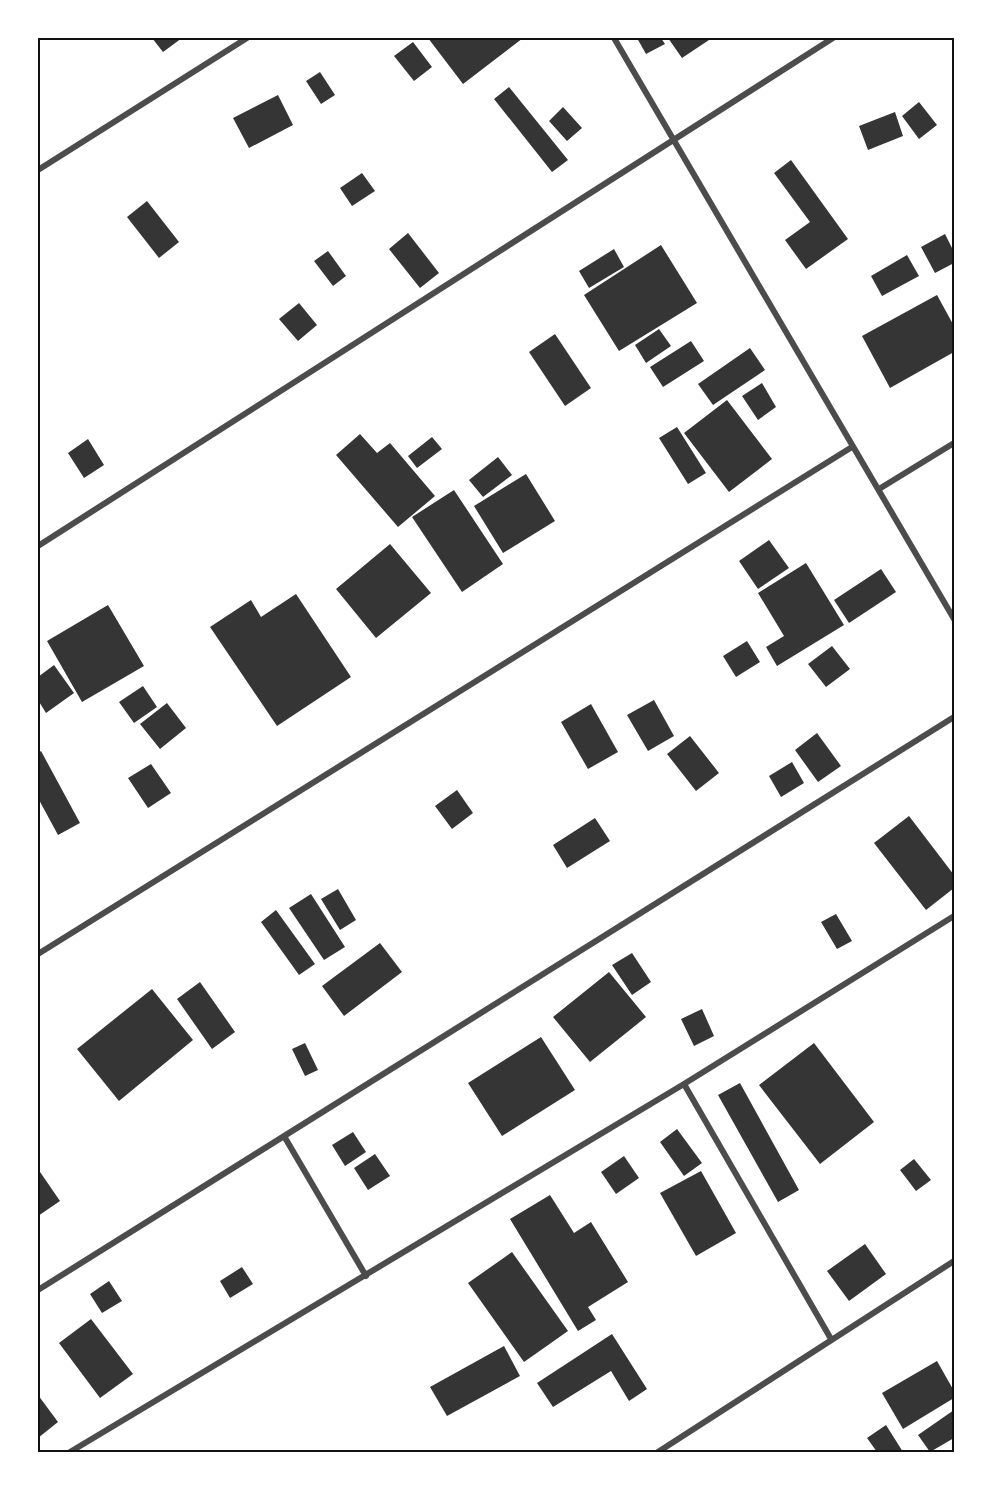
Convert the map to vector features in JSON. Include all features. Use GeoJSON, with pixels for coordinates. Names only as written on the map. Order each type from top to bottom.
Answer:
{"type":"FeatureCollection","features":[{"type":"Feature","properties":{"kind":"street"},"geometry":{"type":"LineString","coordinates":[[38,170],[247,38]]}},
{"type":"Feature","properties":{"kind":"street"},"geometry":{"type":"LineString","coordinates":[[614,38],[954,619]]}},
{"type":"Feature","properties":{"kind":"street"},"geometry":{"type":"LineString","coordinates":[[38,546],[833,38]]}},
{"type":"Feature","properties":{"kind":"street"},"geometry":{"type":"LineString","coordinates":[[879,489],[954,443]]}},
{"type":"Feature","properties":{"kind":"street"},"geometry":{"type":"LineString","coordinates":[[38,954],[852,447]]}},
{"type":"Feature","properties":{"kind":"street"},"geometry":{"type":"LineString","coordinates":[[38,1290],[954,717]]}},
{"type":"Feature","properties":{"kind":"street"},"geometry":{"type":"LineString","coordinates":[[70,1452],[684,1084],[954,916]]}},
{"type":"Feature","properties":{"kind":"street"},"geometry":{"type":"LineString","coordinates":[[684,1084],[831,1339]]}},
{"type":"Feature","properties":{"kind":"street"},"geometry":{"type":"LineString","coordinates":[[284,1136],[366,1276]]}},
{"type":"Feature","properties":{"kind":"street"},"geometry":{"type":"LineString","coordinates":[[658,1452],[954,1261]]}},
{"type":"Feature","properties":{"kind":"building"},"geometry":{"type":"Polygon","coordinates":[[[152,38],[182,38],[163,52],[152,38]]]}},
{"type":"Feature","properties":{"kind":"building"},"geometry":{"type":"Polygon","coordinates":[[[428,38],[523,38],[463,84],[428,38]]]}},
{"type":"Feature","properties":{"kind":"building"},"geometry":{"type":"Polygon","coordinates":[[[637,38],[661,38],[665,44],[646,54],[637,38]]]}},
{"type":"Feature","properties":{"kind":"building"},"geometry":{"type":"Polygon","coordinates":[[[668,38],[712,38],[682,58],[668,38]]]}},
{"type":"Feature","properties":{"kind":"building"},"geometry":{"type":"Polygon","coordinates":[[[413,42],[432,67],[414,81],[394,56],[413,42]]]}},
{"type":"Feature","properties":{"kind":"building"},"geometry":{"type":"Polygon","coordinates":[[[320,72],[335,95],[321,104],[306,81],[320,72]]]}},
{"type":"Feature","properties":{"kind":"building"},"geometry":{"type":"Polygon","coordinates":[[[509,87],[568,160],[552,172],[494,99],[509,87]]]}},
{"type":"Feature","properties":{"kind":"building"},"geometry":{"type":"Polygon","coordinates":[[[278,95],[293,125],[249,148],[233,118],[278,95]]]}},
{"type":"Feature","properties":{"kind":"building"},"geometry":{"type":"Polygon","coordinates":[[[919,102],[937,125],[919,139],[902,116],[919,102]]]}},
{"type":"Feature","properties":{"kind":"building"},"geometry":{"type":"Polygon","coordinates":[[[563,107],[582,128],[567,141],[549,121],[563,107]]]}},
{"type":"Feature","properties":{"kind":"building"},"geometry":{"type":"Polygon","coordinates":[[[895,112],[903,136],[868,150],[859,126],[895,112]]]}},
{"type":"Feature","properties":{"kind":"building"},"geometry":{"type":"Polygon","coordinates":[[[791,160],[848,239],[806,269],[785,240],[810,222],[774,173],[791,160]]]}},
{"type":"Feature","properties":{"kind":"building"},"geometry":{"type":"Polygon","coordinates":[[[362,173],[375,191],[352,206],[340,188],[362,173]]]}},
{"type":"Feature","properties":{"kind":"building"},"geometry":{"type":"Polygon","coordinates":[[[147,201],[179,242],[159,258],[127,217],[147,201]]]}},
{"type":"Feature","properties":{"kind":"building"},"geometry":{"type":"Polygon","coordinates":[[[408,233],[439,273],[420,288],[389,249],[408,233]]]}},
{"type":"Feature","properties":{"kind":"building"},"geometry":{"type":"Polygon","coordinates":[[[945,234],[954,252],[954,263],[935,273],[921,247],[945,234]]]}},
{"type":"Feature","properties":{"kind":"building"},"geometry":{"type":"Polygon","coordinates":[[[661,245],[697,303],[619,351],[584,295],[661,245]]]}},
{"type":"Feature","properties":{"kind":"building"},"geometry":{"type":"Polygon","coordinates":[[[614,249],[624,267],[589,288],[579,271],[614,249]]]}},
{"type":"Feature","properties":{"kind":"building"},"geometry":{"type":"Polygon","coordinates":[[[328,251],[346,276],[333,286],[314,261],[328,251]]]}},
{"type":"Feature","properties":{"kind":"building"},"geometry":{"type":"Polygon","coordinates":[[[907,255],[919,276],[882,296],[871,276],[907,255]]]}},
{"type":"Feature","properties":{"kind":"building"},"geometry":{"type":"Polygon","coordinates":[[[937,295],[954,326],[954,352],[890,388],[862,336],[937,295]]]}},
{"type":"Feature","properties":{"kind":"building"},"geometry":{"type":"Polygon","coordinates":[[[299,303],[317,325],[298,341],[279,319],[299,303]]]}},
{"type":"Feature","properties":{"kind":"building"},"geometry":{"type":"Polygon","coordinates":[[[659,329],[671,346],[646,363],[635,345],[659,329]]]}},
{"type":"Feature","properties":{"kind":"building"},"geometry":{"type":"Polygon","coordinates":[[[555,334],[591,388],[565,406],[529,352],[555,334]]]}},
{"type":"Feature","properties":{"kind":"building"},"geometry":{"type":"Polygon","coordinates":[[[691,341],[704,361],[663,387],[650,367],[691,341]]]}},
{"type":"Feature","properties":{"kind":"building"},"geometry":{"type":"Polygon","coordinates":[[[750,348],[765,370],[713,405],[698,384],[750,348]]]}},
{"type":"Feature","properties":{"kind":"building"},"geometry":{"type":"Polygon","coordinates":[[[762,383],[776,407],[758,420],[742,396],[762,383]]]}},
{"type":"Feature","properties":{"kind":"building"},"geometry":{"type":"Polygon","coordinates":[[[727,400],[772,459],[729,492],[684,433],[727,400]]]}},
{"type":"Feature","properties":{"kind":"building"},"geometry":{"type":"Polygon","coordinates":[[[677,427],[706,473],[688,484],[659,438],[677,427]]]}},
{"type":"Feature","properties":{"kind":"building"},"geometry":{"type":"Polygon","coordinates":[[[360,434],[377,453],[390,443],[435,496],[398,527],[336,455],[360,434]]]}},
{"type":"Feature","properties":{"kind":"building"},"geometry":{"type":"Polygon","coordinates":[[[432,437],[442,449],[417,468],[408,456],[432,437]]]}},
{"type":"Feature","properties":{"kind":"building"},"geometry":{"type":"Polygon","coordinates":[[[88,439],[104,465],[84,478],[68,453],[88,439]]]}},
{"type":"Feature","properties":{"kind":"building"},"geometry":{"type":"Polygon","coordinates":[[[498,457],[512,475],[483,497],[469,480],[498,457]]]}},
{"type":"Feature","properties":{"kind":"building"},"geometry":{"type":"Polygon","coordinates":[[[526,474],[555,521],[503,553],[474,506],[526,474]]]}},
{"type":"Feature","properties":{"kind":"building"},"geometry":{"type":"Polygon","coordinates":[[[454,490],[503,564],[462,592],[412,517],[454,490]]]}},
{"type":"Feature","properties":{"kind":"building"},"geometry":{"type":"Polygon","coordinates":[[[769,540],[789,568],[758,589],[739,561],[769,540]]]}},
{"type":"Feature","properties":{"kind":"building"},"geometry":{"type":"Polygon","coordinates":[[[390,544],[431,593],[376,638],[336,589],[390,544]]]}},
{"type":"Feature","properties":{"kind":"building"},"geometry":{"type":"Polygon","coordinates":[[[806,563],[844,625],[777,666],[766,647],[784,636],[758,593],[806,563]]]}},
{"type":"Feature","properties":{"kind":"building"},"geometry":{"type":"Polygon","coordinates":[[[881,569],[896,592],[849,623],[834,600],[881,569]]]}},
{"type":"Feature","properties":{"kind":"building"},"geometry":{"type":"Polygon","coordinates":[[[296,594],[351,677],[277,726],[210,627],[251,600],[261,617],[296,594]]]}},
{"type":"Feature","properties":{"kind":"building"},"geometry":{"type":"Polygon","coordinates":[[[108,605],[144,666],[82,702],[47,641],[108,605]]]}},
{"type":"Feature","properties":{"kind":"building"},"geometry":{"type":"Polygon","coordinates":[[[747,641],[760,662],[736,677],[723,656],[747,641]]]}},
{"type":"Feature","properties":{"kind":"building"},"geometry":{"type":"Polygon","coordinates":[[[832,646],[850,669],[826,687],[808,664],[832,646]]]}},
{"type":"Feature","properties":{"kind":"building"},"geometry":{"type":"Polygon","coordinates":[[[54,665],[74,693],[46,713],[38,700],[38,677],[54,665]]]}},
{"type":"Feature","properties":{"kind":"building"},"geometry":{"type":"Polygon","coordinates":[[[143,686],[157,707],[134,723],[119,702],[143,686]]]}},
{"type":"Feature","properties":{"kind":"building"},"geometry":{"type":"Polygon","coordinates":[[[654,700],[674,736],[648,751],[627,715],[654,700]]]}},
{"type":"Feature","properties":{"kind":"building"},"geometry":{"type":"Polygon","coordinates":[[[167,703],[186,728],[160,749],[140,724],[167,703]]]}},
{"type":"Feature","properties":{"kind":"building"},"geometry":{"type":"Polygon","coordinates":[[[591,704],[618,752],[588,769],[561,722],[591,704]]]}},
{"type":"Feature","properties":{"kind":"building"},"geometry":{"type":"Polygon","coordinates":[[[817,733],[841,766],[818,782],[795,750],[817,733]]]}},
{"type":"Feature","properties":{"kind":"building"},"geometry":{"type":"Polygon","coordinates":[[[690,736],[719,773],[696,791],[667,754],[690,736]]]}},
{"type":"Feature","properties":{"kind":"building"},"geometry":{"type":"Polygon","coordinates":[[[41,751],[80,823],[58,835],[38,798],[38,753],[41,751]]]}},
{"type":"Feature","properties":{"kind":"building"},"geometry":{"type":"Polygon","coordinates":[[[792,762],[804,783],[781,797],[769,776],[792,762]]]}},
{"type":"Feature","properties":{"kind":"building"},"geometry":{"type":"Polygon","coordinates":[[[151,764],[171,793],[148,808],[128,778],[151,764]]]}},
{"type":"Feature","properties":{"kind":"building"},"geometry":{"type":"Polygon","coordinates":[[[457,790],[473,813],[452,829],[435,806],[457,790]]]}},
{"type":"Feature","properties":{"kind":"building"},"geometry":{"type":"Polygon","coordinates":[[[909,816],[954,875],[954,888],[926,910],[874,843],[909,816]]]}},
{"type":"Feature","properties":{"kind":"building"},"geometry":{"type":"Polygon","coordinates":[[[595,818],[610,841],[567,868],[553,845],[595,818]]]}},
{"type":"Feature","properties":{"kind":"building"},"geometry":{"type":"Polygon","coordinates":[[[338,889],[356,920],[340,930],[321,899],[338,889]]]}},
{"type":"Feature","properties":{"kind":"building"},"geometry":{"type":"Polygon","coordinates":[[[311,894],[345,947],[324,960],[289,908],[311,894]]]}},
{"type":"Feature","properties":{"kind":"building"},"geometry":{"type":"Polygon","coordinates":[[[276,910],[315,964],[299,975],[261,922],[276,910]]]}},
{"type":"Feature","properties":{"kind":"building"},"geometry":{"type":"Polygon","coordinates":[[[836,914],[852,941],[837,949],[821,922],[836,914]]]}},
{"type":"Feature","properties":{"kind":"building"},"geometry":{"type":"Polygon","coordinates":[[[380,943],[402,972],[344,1016],[322,986],[380,943]]]}},
{"type":"Feature","properties":{"kind":"building"},"geometry":{"type":"Polygon","coordinates":[[[632,953],[651,982],[632,995],[612,965],[632,953]]]}},
{"type":"Feature","properties":{"kind":"building"},"geometry":{"type":"Polygon","coordinates":[[[609,972],[646,1017],[590,1062],[553,1017],[609,972]]]}},
{"type":"Feature","properties":{"kind":"building"},"geometry":{"type":"Polygon","coordinates":[[[200,982],[235,1032],[212,1049],[177,999],[200,982]]]}},
{"type":"Feature","properties":{"kind":"building"},"geometry":{"type":"Polygon","coordinates":[[[152,989],[193,1040],[119,1101],[77,1049],[152,989]]]}},
{"type":"Feature","properties":{"kind":"building"},"geometry":{"type":"Polygon","coordinates":[[[702,1009],[714,1036],[694,1046],[681,1019],[702,1009]]]}},
{"type":"Feature","properties":{"kind":"building"},"geometry":{"type":"Polygon","coordinates":[[[541,1037],[575,1090],[502,1136],[468,1083],[541,1037]]]}},
{"type":"Feature","properties":{"kind":"building"},"geometry":{"type":"Polygon","coordinates":[[[305,1043],[318,1070],[305,1076],[292,1049],[305,1043]]]}},
{"type":"Feature","properties":{"kind":"building"},"geometry":{"type":"Polygon","coordinates":[[[814,1043],[874,1122],[820,1164],[759,1085],[814,1043]]]}},
{"type":"Feature","properties":{"kind":"building"},"geometry":{"type":"Polygon","coordinates":[[[740,1083],[799,1190],[778,1202],[718,1095],[740,1083]]]}},
{"type":"Feature","properties":{"kind":"building"},"geometry":{"type":"Polygon","coordinates":[[[677,1129],[702,1163],[684,1176],[660,1142],[677,1129]]]}},
{"type":"Feature","properties":{"kind":"building"},"geometry":{"type":"Polygon","coordinates":[[[353,1132],[366,1152],[345,1166],[332,1145],[353,1132]]]}},
{"type":"Feature","properties":{"kind":"building"},"geometry":{"type":"Polygon","coordinates":[[[375,1154],[390,1176],[368,1190],[354,1168],[375,1154]]]}},
{"type":"Feature","properties":{"kind":"building"},"geometry":{"type":"Polygon","coordinates":[[[624,1156],[639,1178],[616,1194],[601,1172],[624,1156]]]}},
{"type":"Feature","properties":{"kind":"building"},"geometry":{"type":"Polygon","coordinates":[[[914,1159],[931,1180],[916,1191],[900,1170],[914,1159]]]}},
{"type":"Feature","properties":{"kind":"building"},"geometry":{"type":"Polygon","coordinates":[[[38,1169],[60,1201],[38,1216],[38,1169]]]}},
{"type":"Feature","properties":{"kind":"building"},"geometry":{"type":"Polygon","coordinates":[[[701,1171],[736,1233],[696,1256],[660,1193],[701,1171]]]}},
{"type":"Feature","properties":{"kind":"building"},"geometry":{"type":"Polygon","coordinates":[[[550,1195],[574,1233],[591,1222],[628,1282],[588,1307],[596,1320],[578,1331],[510,1219],[550,1195]]]}},
{"type":"Feature","properties":{"kind":"building"},"geometry":{"type":"Polygon","coordinates":[[[865,1244],[886,1274],[849,1301],[827,1271],[865,1244]]]}},
{"type":"Feature","properties":{"kind":"building"},"geometry":{"type":"Polygon","coordinates":[[[512,1252],[568,1331],[524,1362],[468,1283],[512,1252]]]}},
{"type":"Feature","properties":{"kind":"building"},"geometry":{"type":"Polygon","coordinates":[[[242,1267],[253,1284],[230,1298],[220,1281],[242,1267]]]}},
{"type":"Feature","properties":{"kind":"building"},"geometry":{"type":"Polygon","coordinates":[[[109,1281],[122,1301],[102,1313],[90,1294],[109,1281]]]}},
{"type":"Feature","properties":{"kind":"building"},"geometry":{"type":"Polygon","coordinates":[[[91,1319],[133,1374],[100,1398],[59,1343],[91,1319]]]}},
{"type":"Feature","properties":{"kind":"building"},"geometry":{"type":"Polygon","coordinates":[[[612,1334],[647,1389],[629,1401],[611,1371],[553,1407],[537,1383],[612,1334]]]}},
{"type":"Feature","properties":{"kind":"building"},"geometry":{"type":"Polygon","coordinates":[[[504,1346],[520,1376],[447,1416],[430,1387],[504,1346]]]}},
{"type":"Feature","properties":{"kind":"building"},"geometry":{"type":"Polygon","coordinates":[[[937,1361],[954,1391],[954,1398],[903,1429],[882,1393],[937,1361]]]}},
{"type":"Feature","properties":{"kind":"building"},"geometry":{"type":"Polygon","coordinates":[[[38,1395],[58,1422],[38,1438],[38,1395]]]}},
{"type":"Feature","properties":{"kind":"building"},"geometry":{"type":"Polygon","coordinates":[[[954,1410],[954,1438],[930,1452],[918,1435],[954,1410]]]}},
{"type":"Feature","properties":{"kind":"building"},"geometry":{"type":"Polygon","coordinates":[[[886,1425],[903,1452],[877,1452],[867,1438],[886,1425]]]}}]}
